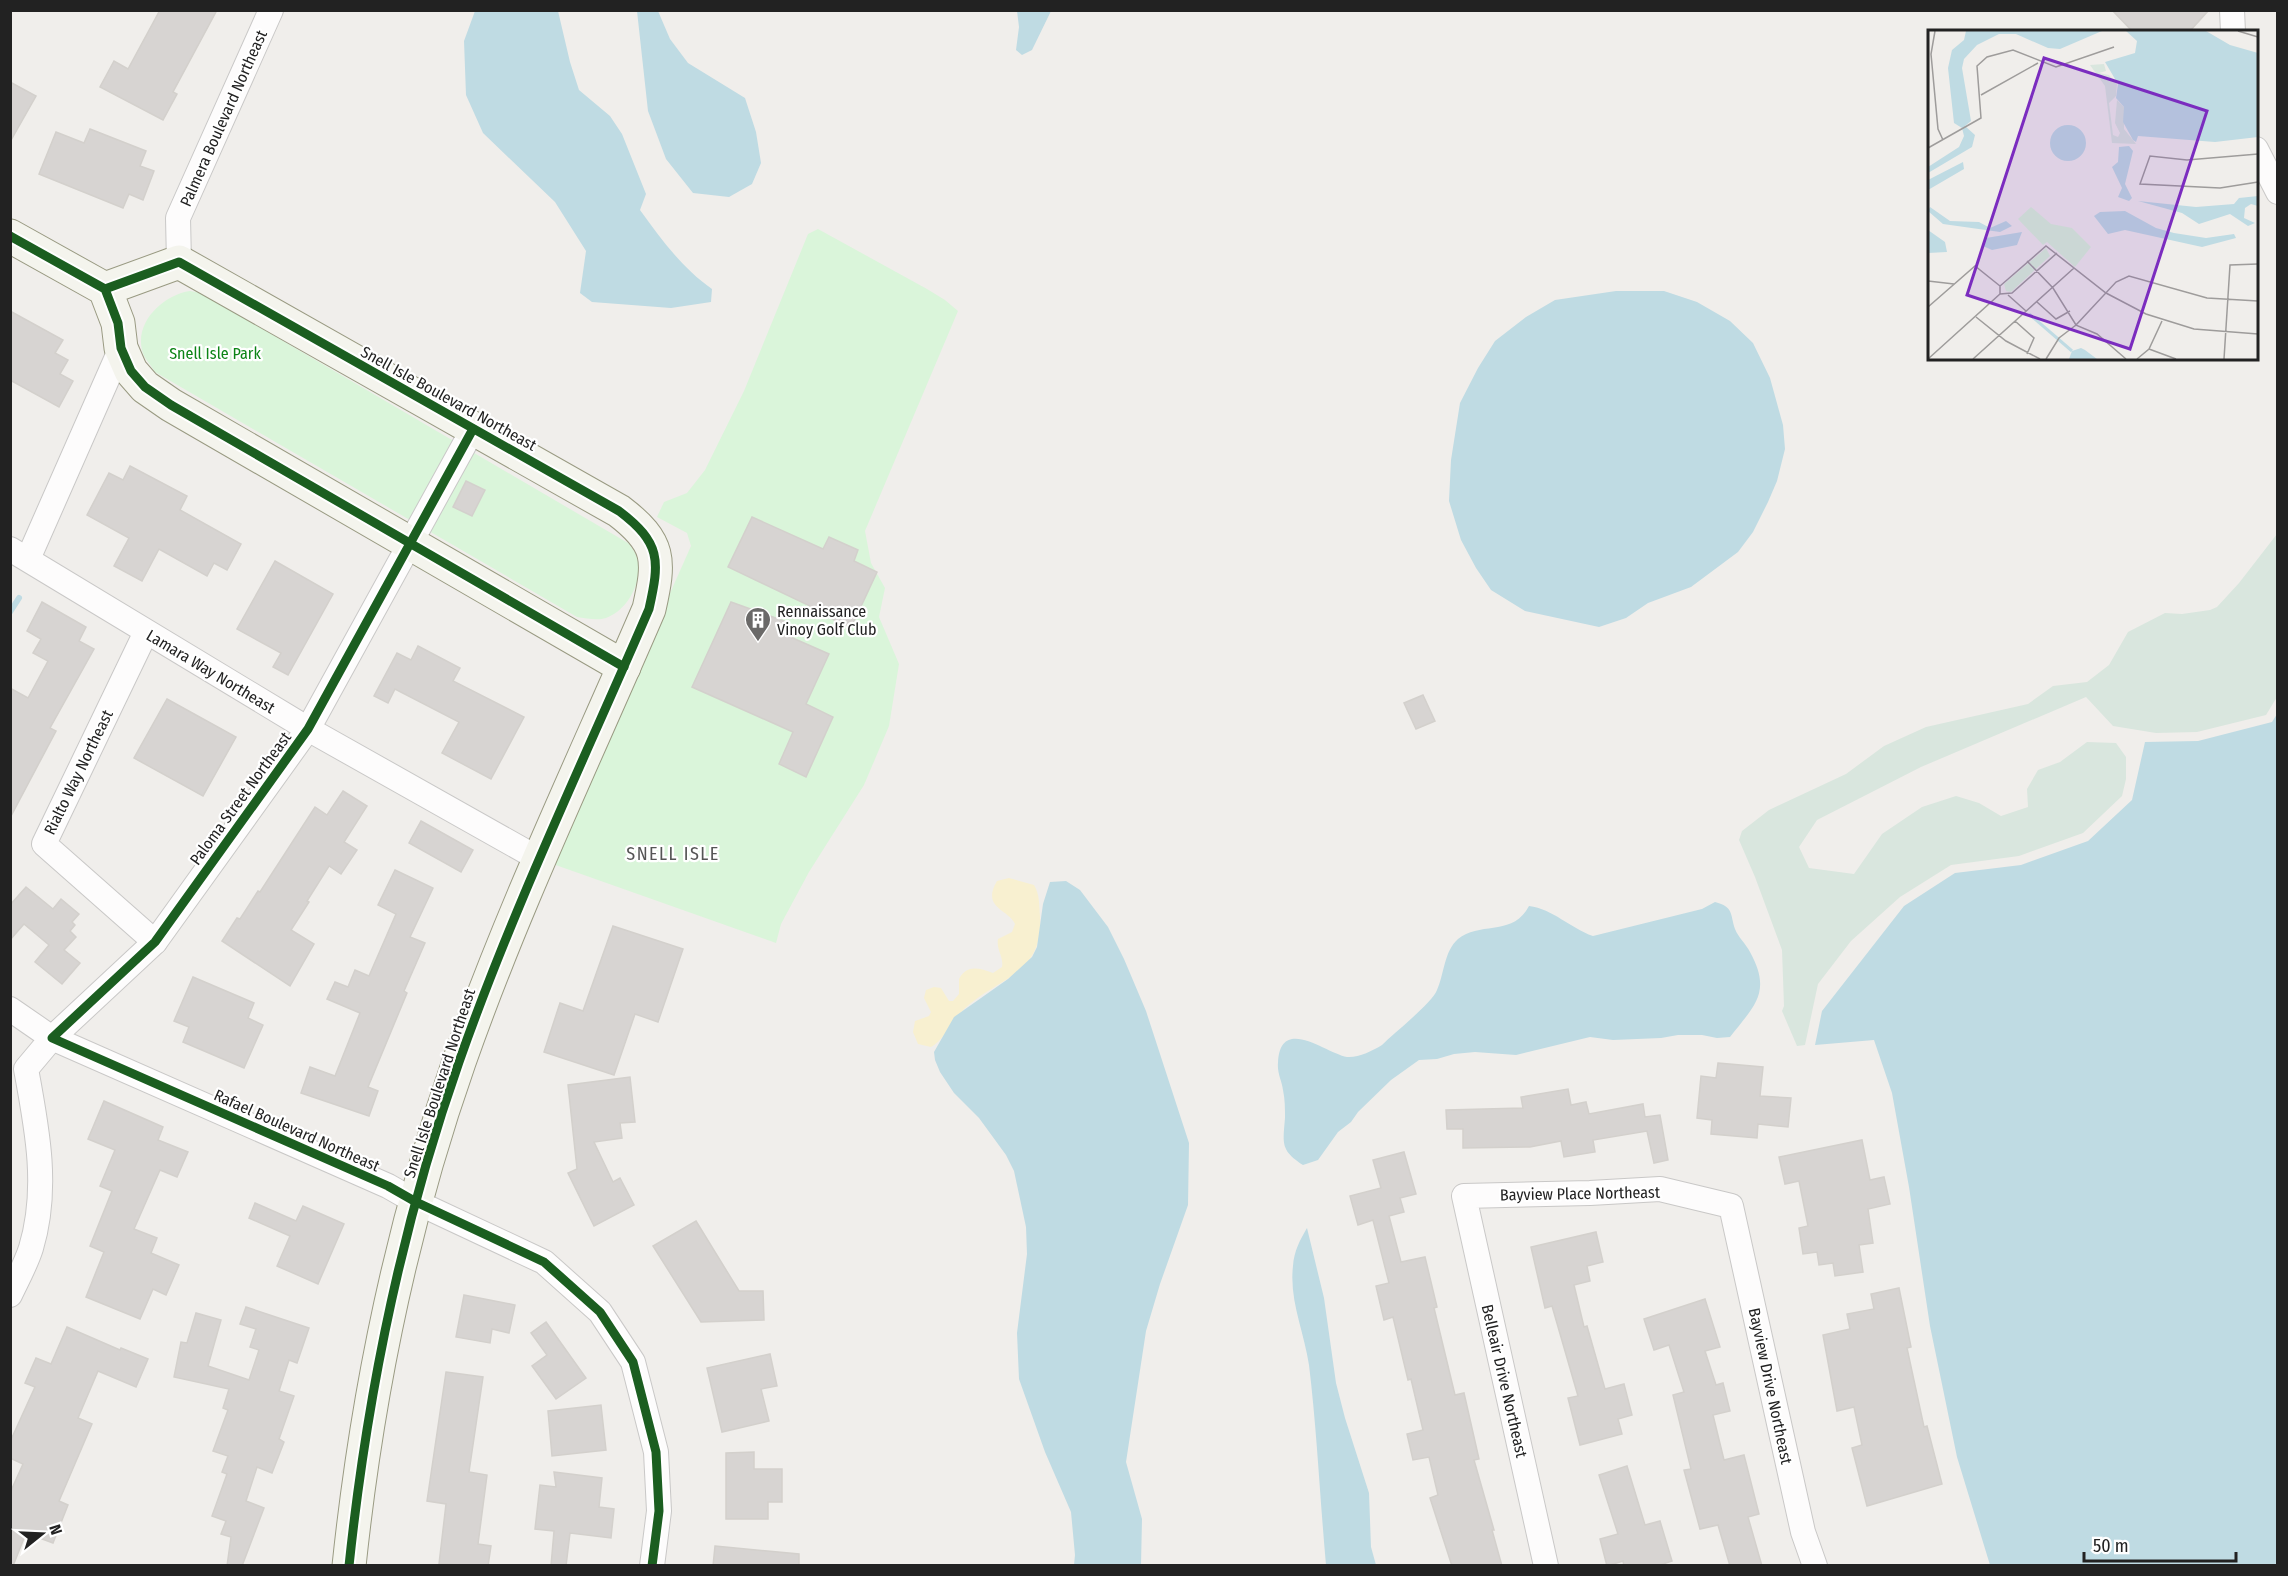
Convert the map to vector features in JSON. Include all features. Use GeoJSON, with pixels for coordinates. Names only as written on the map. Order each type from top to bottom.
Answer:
{"type":"FeatureCollection","features":[{"type":"Feature","properties":{"kind":"street","name":"Palmera Boulevard Northeast"},"geometry":{"type":"LineString","coordinates":[[179,262],[178,218],[271,10]]}},
{"type":"Feature","properties":{"kind":"street"},"geometry":{"type":"LineString","coordinates":[[2232,10],[2233,30]]}},
{"type":"Feature","properties":{"kind":"street"},"geometry":{"type":"LineString","coordinates":[[2258,153],[2277,192]]}},
{"type":"Feature","properties":{"kind":"street"},"geometry":{"type":"LineString","coordinates":[[10,236],[105,289],[118,323],[122,348],[131,370],[145,387],[171,405],[624,667]]}},
{"type":"Feature","properties":{"kind":"street"},"geometry":{"type":"LineString","coordinates":[[105,289],[179,262]]}},
{"type":"Feature","properties":{"kind":"street","name":"Snell Isle Boulevard Northeast"},"geometry":{"type":"LineString","coordinates":[[179,262],[619,511],[639,526],[655,555],[656,576],[649,609],[495,964],[458,1064],[416,1202],[392,1302],[367,1431],[349,1566]]}},
{"type":"Feature","properties":{"kind":"street"},"geometry":{"type":"LineString","coordinates":[[19,554],[122,348]]}},
{"type":"Feature","properties":{"kind":"street","name":"Paloma Street Northeast"},"geometry":{"type":"LineString","coordinates":[[10,1295],[31,1248],[41,1196],[39,1151],[26,1069],[52,1038],[156,942],[308,729],[473,429]]}},
{"type":"Feature","properties":{"kind":"street","name":"Lamara Way Northeast"},"geometry":{"type":"LineString","coordinates":[[19,554],[308,729],[539,859]]}},
{"type":"Feature","properties":{"kind":"street","name":"Rialto Way Northeast"},"geometry":{"type":"LineString","coordinates":[[146,632],[44,844],[156,942]]}},
{"type":"Feature","properties":{"kind":"street","name":"Rafael Boulevard Northeast"},"geometry":{"type":"LineString","coordinates":[[10,1009],[52,1038],[388,1186],[416,1202],[544,1262],[600,1312],[633,1362],[656,1452],[659,1511],[652,1566]]}},
{"type":"Feature","properties":{"kind":"street","name":"Bayview Place Northeast"},"geometry":{"type":"LineString","coordinates":[[1464,1196],[1660,1189],[1731,1206]]}},
{"type":"Feature","properties":{"kind":"street","name":"Belleair Drive Northeast"},"geometry":{"type":"LineString","coordinates":[[1464,1196],[1546,1566]]}},
{"type":"Feature","properties":{"kind":"street","name":"Bayview Drive Northeast"},"geometry":{"type":"LineString","coordinates":[[1731,1206],[1803,1532],[1815,1566]]}},
{"type":"Feature","properties":{"kind":"shaded area"},"geometry":{"type":"Polygon","coordinates":[[[2277,534],[2277,697],[2266,715],[2197,732],[2156,733],[2113,726],[2086,697],[1921,767],[1817,820],[1799,847],[1809,868],[1854,874],[1882,834],[1922,807],[1956,796],[1979,803],[2001,816],[2028,807],[2027,789],[2038,770],[2060,762],[2087,742],[2116,743],[2126,757],[2126,779],[2122,796],[2083,833],[2019,856],[1951,865],[1900,897],[1851,941],[1818,984],[1805,1045],[1797,1046],[1782,1011],[1784,1006],[1782,950],[1739,840],[1742,831],[1769,810],[1846,774],[1884,746],[1926,727],[2028,704],[2053,686],[2087,682],[2109,665],[2128,632],[2165,613],[2182,614],[2217,607],[2277,534]]]}},
{"type":"Feature","properties":{"kind":"sand"},"geometry":{"type":"Polygon","coordinates":[[[1009,878],[1034,885],[1037,893],[1040,916],[1039,936],[1035,951],[1016,973],[964,1009],[935,1044],[931,1047],[918,1044],[913,1032],[915,1021],[929,1016],[931,1012],[924,998],[926,990],[934,987],[941,988],[949,1001],[953,1001],[959,994],[959,979],[966,971],[974,968],[993,973],[1002,967],[998,939],[1012,932],[1015,924],[997,907],[992,897],[997,881],[1009,878]]]}},
{"type":"Feature","properties":{"kind":"green space"},"geometry":{"type":"Polygon","coordinates":[[[818,229],[927,289],[958,311],[865,531],[871,563],[885,588],[879,617],[899,664],[889,726],[864,785],[809,872],[781,924],[776,943],[550,863],[691,546],[687,533],[657,517],[664,502],[687,493],[705,470],[744,391],[808,234],[818,229]]]}},
{"type":"Feature","properties":{"kind":"green space","name":"Snell Isle Park"},"geometry":{"type":"Polygon","coordinates":[[[190,291],[201,293],[628,543],[636,555],[638,573],[637,583],[628,601],[622,608],[606,618],[577,617],[155,372],[144,356],[141,344],[145,323],[152,313],[169,298],[190,291]]]}},
{"type":"Feature","properties":{"kind":"water"},"geometry":{"type":"Polygon","coordinates":[[[475,11],[558,11],[579,90],[610,116],[622,134],[646,194],[640,210],[682,262],[712,289],[711,302],[671,308],[592,302],[580,293],[586,251],[555,202],[483,133],[466,95],[464,41],[475,11]]]}},
{"type":"Feature","properties":{"kind":"water"},"geometry":{"type":"Polygon","coordinates":[[[637,11],[658,11],[670,39],[688,63],[745,98],[756,132],[761,163],[752,184],[729,197],[693,193],[666,159],[648,111],[637,11]]]}},
{"type":"Feature","properties":{"kind":"water"},"geometry":{"type":"Polygon","coordinates":[[[1017,11],[1051,11],[1032,50],[1022,55],[1016,50],[1019,27],[1017,11]]]}},
{"type":"Feature","properties":{"kind":"water"},"geometry":{"type":"Polygon","coordinates":[[[1616,291],[1664,291],[1697,302],[1730,321],[1753,343],[1770,378],[1783,425],[1785,449],[1777,481],[1768,502],[1753,532],[1738,552],[1691,587],[1648,603],[1626,618],[1599,627],[1525,611],[1491,590],[1461,540],[1449,501],[1451,460],[1460,403],[1495,341],[1526,317],[1555,300],[1616,291]]]}},
{"type":"Feature","properties":{"kind":"water"},"geometry":{"type":"Polygon","coordinates":[[[2277,714],[2277,1565],[1990,1565],[1957,1457],[1930,1326],[1892,1093],[1874,1040],[1815,1045],[1822,1011],[1904,906],[1955,873],[2021,865],[2088,841],[2132,800],[2145,742],[2198,741],[2272,722],[2277,714]]]}},
{"type":"Feature","properties":{"kind":"water"},"geometry":{"type":"Polygon","coordinates":[[[1066,881],[1080,890],[1108,927],[1124,959],[1146,1011],[1189,1143],[1188,1205],[1146,1331],[1126,1462],[1142,1519],[1141,1565],[1074,1565],[1071,1512],[1045,1452],[1019,1379],[1017,1333],[1027,1254],[1026,1227],[1014,1171],[1006,1155],[979,1118],[954,1093],[940,1072],[934,1052],[954,1017],[1008,979],[1032,957],[1037,947],[1043,904],[1050,882],[1066,881]]]}},
{"type":"Feature","properties":{"kind":"water"},"geometry":{"type":"Polygon","coordinates":[[[1715,902],[1725,906],[1730,912],[1735,929],[1750,952],[1760,978],[1758,997],[1753,1007],[1730,1037],[1678,1035],[1613,1040],[1590,1037],[1516,1055],[1475,1052],[1419,1060],[1391,1080],[1358,1112],[1351,1122],[1338,1132],[1318,1160],[1303,1165],[1287,1150],[1284,1140],[1284,1097],[1278,1063],[1281,1049],[1287,1041],[1306,1040],[1347,1057],[1369,1052],[1382,1045],[1434,996],[1450,950],[1458,939],[1476,931],[1514,922],[1529,906],[1546,911],[1593,936],[1702,909],[1715,902]]]}},
{"type":"Feature","properties":{"kind":"water"},"geometry":{"type":"Polygon","coordinates":[[[1307,1228],[1324,1298],[1336,1383],[1369,1493],[1371,1547],[1376,1565],[1326,1565],[1309,1365],[1292,1279],[1296,1251],[1307,1228]]]}},
{"type":"Feature","properties":{"kind":"building"},"geometry":{"type":"Polygon","coordinates":[[[160,10],[217,10],[173,92],[177,94],[163,120],[100,87],[114,61],[128,69],[160,10]]]}},
{"type":"Feature","properties":{"kind":"building"},"geometry":{"type":"Polygon","coordinates":[[[2112,10],[2209,10],[2191,30],[2131,30],[2112,10]]]}},
{"type":"Feature","properties":{"kind":"building"},"geometry":{"type":"Polygon","coordinates":[[[10,82],[36,96],[10,142],[10,82]]]}},
{"type":"Feature","properties":{"kind":"building"},"geometry":{"type":"Polygon","coordinates":[[[90,129],[146,151],[140,166],[154,171],[143,200],[129,194],[123,208],[39,174],[56,132],[84,143],[90,129]]]}},
{"type":"Feature","properties":{"kind":"building"},"geometry":{"type":"Polygon","coordinates":[[[10,311],[63,340],[55,353],[68,360],[60,374],[73,381],[59,407],[10,380],[10,311]]]}},
{"type":"Feature","properties":{"kind":"building"},"geometry":{"type":"Polygon","coordinates":[[[130,466],[187,496],[180,510],[241,544],[227,570],[214,563],[207,576],[159,549],[142,581],[114,566],[129,538],[87,515],[109,473],[123,480],[130,466]]]}},
{"type":"Feature","properties":{"kind":"building"},"geometry":{"type":"Polygon","coordinates":[[[466,481],[485,490],[472,516],[453,507],[466,481]]]}},
{"type":"Feature","properties":{"kind":"building"},"geometry":{"type":"Polygon","coordinates":[[[752,517],[823,549],[829,537],[858,550],[854,561],[877,572],[851,628],[828,617],[829,615],[728,567],[752,517]]]}},
{"type":"Feature","properties":{"kind":"building"},"geometry":{"type":"Polygon","coordinates":[[[275,561],[333,594],[288,675],[273,667],[281,653],[237,629],[275,561]]]}},
{"type":"Feature","properties":{"kind":"building"},"geometry":{"type":"Polygon","coordinates":[[[42,602],[86,627],[79,641],[94,649],[50,728],[56,731],[10,818],[10,688],[28,698],[48,661],[33,653],[41,639],[27,631],[42,602]]]}},
{"type":"Feature","properties":{"kind":"building"},"geometry":{"type":"Polygon","coordinates":[[[731,602],[784,621],[779,632],[829,654],[806,704],[833,717],[806,777],[779,764],[793,732],[692,687],[731,602]]]}},
{"type":"Feature","properties":{"kind":"building"},"geometry":{"type":"Polygon","coordinates":[[[418,646],[460,668],[453,681],[524,717],[491,779],[442,753],[459,722],[395,689],[388,703],[374,696],[397,653],[411,660],[418,646]]]}},
{"type":"Feature","properties":{"kind":"building"},"geometry":{"type":"Polygon","coordinates":[[[1423,695],[1435,721],[1416,729],[1404,703],[1423,695]]]}},
{"type":"Feature","properties":{"kind":"building"},"geometry":{"type":"Polygon","coordinates":[[[167,699],[236,737],[203,796],[134,758],[167,699]]]}},
{"type":"Feature","properties":{"kind":"building"},"geometry":{"type":"Polygon","coordinates":[[[343,791],[367,806],[344,842],[357,850],[341,874],[329,866],[291,930],[314,944],[290,986],[222,941],[237,918],[240,919],[258,891],[260,892],[315,807],[327,815],[343,791]]]}},
{"type":"Feature","properties":{"kind":"building"},"geometry":{"type":"Polygon","coordinates":[[[421,821],[473,850],[461,872],[409,843],[421,821]]]}},
{"type":"Feature","properties":{"kind":"building"},"geometry":{"type":"Polygon","coordinates":[[[395,870],[433,888],[410,937],[425,943],[404,991],[407,993],[368,1087],[378,1091],[369,1116],[301,1093],[310,1067],[335,1076],[360,1013],[327,999],[335,982],[348,987],[355,970],[369,976],[396,914],[378,905],[395,870]]]}},
{"type":"Feature","properties":{"kind":"building"},"geometry":{"type":"Polygon","coordinates":[[[26,887],[53,909],[61,899],[79,914],[72,922],[75,925],[70,931],[76,937],[64,950],[80,963],[62,984],[35,962],[49,945],[24,924],[10,940],[10,905],[26,887]]]}},
{"type":"Feature","properties":{"kind":"building"},"geometry":{"type":"Polygon","coordinates":[[[613,926],[683,949],[658,1022],[635,1014],[614,1075],[544,1052],[560,1003],[583,1011],[613,926]]]}},
{"type":"Feature","properties":{"kind":"building"},"geometry":{"type":"Polygon","coordinates":[[[193,977],[254,1003],[248,1018],[263,1025],[244,1068],[183,1042],[189,1027],[174,1021],[193,977]]]}},
{"type":"Feature","properties":{"kind":"building"},"geometry":{"type":"Polygon","coordinates":[[[1718,1063],[1763,1067],[1760,1096],[1791,1098],[1788,1127],[1758,1124],[1757,1138],[1711,1134],[1712,1120],[1697,1118],[1701,1076],[1716,1078],[1718,1063]]]}},
{"type":"Feature","properties":{"kind":"building"},"geometry":{"type":"Polygon","coordinates":[[[630,1077],[635,1122],[620,1123],[622,1138],[594,1142],[613,1182],[620,1178],[634,1205],[594,1226],[568,1173],[577,1169],[568,1085],[630,1077]]]}},
{"type":"Feature","properties":{"kind":"building"},"geometry":{"type":"Polygon","coordinates":[[[1568,1089],[1571,1105],[1586,1102],[1589,1114],[1643,1104],[1645,1117],[1660,1115],[1668,1160],[1654,1163],[1647,1131],[1593,1140],[1595,1152],[1564,1157],[1561,1141],[1530,1147],[1463,1148],[1463,1129],[1447,1129],[1446,1110],[1523,1108],[1521,1097],[1568,1089]]]}},
{"type":"Feature","properties":{"kind":"building"},"geometry":{"type":"Polygon","coordinates":[[[104,1101],[163,1127],[158,1140],[188,1152],[177,1177],[160,1170],[134,1229],[157,1238],[151,1253],[179,1265],[166,1295],[153,1289],[140,1319],[86,1297],[104,1252],[90,1246],[112,1191],[100,1186],[115,1150],[88,1139],[104,1101]]]}},
{"type":"Feature","properties":{"kind":"building"},"geometry":{"type":"Polygon","coordinates":[[[1862,1140],[1870,1180],[1884,1177],[1890,1204],[1868,1209],[1873,1243],[1859,1245],[1863,1272],[1835,1276],[1833,1263],[1819,1265],[1817,1252],[1803,1254],[1799,1228],[1808,1226],[1799,1181],[1785,1184],[1779,1157],[1862,1140]]]}},
{"type":"Feature","properties":{"kind":"building"},"geometry":{"type":"Polygon","coordinates":[[[1404,1152],[1416,1194],[1400,1198],[1404,1212],[1389,1216],[1401,1262],[1425,1257],[1437,1307],[1434,1308],[1455,1395],[1464,1393],[1479,1459],[1474,1460],[1502,1566],[1452,1566],[1430,1498],[1438,1495],[1429,1457],[1413,1460],[1407,1434],[1423,1430],[1393,1317],[1384,1320],[1376,1286],[1389,1283],[1373,1220],[1358,1225],[1350,1196],[1381,1188],[1373,1160],[1404,1152]]]}},
{"type":"Feature","properties":{"kind":"building"},"geometry":{"type":"Polygon","coordinates":[[[255,1203],[296,1221],[303,1206],[344,1224],[318,1284],[277,1266],[290,1236],[249,1218],[255,1203]]]}},
{"type":"Feature","properties":{"kind":"building"},"geometry":{"type":"Polygon","coordinates":[[[696,1221],[739,1291],[763,1291],[764,1320],[701,1322],[653,1246],[696,1221]]]}},
{"type":"Feature","properties":{"kind":"building"},"geometry":{"type":"Polygon","coordinates":[[[1596,1232],[1603,1262],[1587,1266],[1590,1281],[1574,1285],[1584,1327],[1587,1326],[1605,1389],[1624,1384],[1632,1415],[1618,1419],[1622,1434],[1580,1445],[1568,1398],[1578,1396],[1552,1306],[1545,1308],[1531,1247],[1596,1232]]]}},
{"type":"Feature","properties":{"kind":"building"},"geometry":{"type":"Polygon","coordinates":[[[1899,1288],[1911,1347],[1907,1348],[1924,1427],[1927,1426],[1942,1484],[1867,1506],[1852,1448],[1862,1445],[1854,1407],[1837,1411],[1823,1335],[1850,1329],[1847,1314],[1874,1309],[1871,1294],[1899,1288]]]}},
{"type":"Feature","properties":{"kind":"building"},"geometry":{"type":"Polygon","coordinates":[[[464,1295],[515,1305],[509,1333],[492,1329],[490,1343],[456,1337],[464,1295]]]}},
{"type":"Feature","properties":{"kind":"building"},"geometry":{"type":"Polygon","coordinates":[[[1705,1299],[1720,1347],[1705,1351],[1716,1385],[1723,1383],[1730,1411],[1713,1415],[1724,1460],[1744,1455],[1759,1514],[1748,1517],[1762,1566],[1730,1566],[1718,1525],[1700,1529],[1684,1470],[1691,1469],[1673,1395],[1684,1392],[1669,1345],[1654,1350],[1644,1319],[1705,1299]]]}},
{"type":"Feature","properties":{"kind":"building"},"geometry":{"type":"Polygon","coordinates":[[[246,1307],[309,1328],[297,1363],[289,1360],[279,1391],[294,1396],[279,1439],[284,1442],[272,1473],[257,1467],[246,1501],[264,1508],[242,1566],[227,1566],[231,1537],[221,1534],[226,1521],[212,1516],[227,1474],[222,1472],[228,1456],[213,1451],[228,1410],[223,1408],[229,1389],[174,1377],[181,1342],[187,1343],[196,1313],[221,1320],[208,1366],[249,1380],[259,1350],[250,1347],[256,1329],[240,1324],[246,1307]]]}},
{"type":"Feature","properties":{"kind":"building"},"geometry":{"type":"Polygon","coordinates":[[[546,1322],[586,1378],[556,1399],[532,1366],[547,1355],[531,1333],[546,1322]]]}},
{"type":"Feature","properties":{"kind":"building"},"geometry":{"type":"Polygon","coordinates":[[[67,1327],[120,1350],[121,1348],[148,1359],[136,1387],[98,1371],[78,1418],[92,1424],[59,1501],[68,1505],[53,1543],[26,1533],[13,1566],[10,1566],[10,1493],[23,1464],[10,1458],[10,1442],[35,1387],[25,1383],[36,1358],[51,1364],[67,1327]]]}},
{"type":"Feature","properties":{"kind":"building"},"geometry":{"type":"Polygon","coordinates":[[[770,1354],[777,1386],[761,1389],[769,1421],[722,1432],[707,1368],[770,1354]]]}},
{"type":"Feature","properties":{"kind":"building"},"geometry":{"type":"Polygon","coordinates":[[[446,1372],[483,1377],[469,1472],[487,1475],[478,1544],[491,1546],[488,1566],[439,1564],[446,1504],[427,1501],[446,1372]]]}},
{"type":"Feature","properties":{"kind":"building"},"geometry":{"type":"Polygon","coordinates":[[[601,1405],[606,1450],[552,1456],[548,1411],[601,1405]]]}},
{"type":"Feature","properties":{"kind":"building"},"geometry":{"type":"Polygon","coordinates":[[[754,1452],[754,1469],[782,1469],[782,1502],[768,1502],[768,1519],[726,1519],[726,1453],[754,1452]]]}},
{"type":"Feature","properties":{"kind":"building"},"geometry":{"type":"Polygon","coordinates":[[[1627,1466],[1645,1525],[1660,1521],[1672,1561],[1657,1566],[1624,1566],[1623,1561],[1607,1566],[1600,1539],[1618,1534],[1599,1475],[1627,1466]]]}},
{"type":"Feature","properties":{"kind":"building"},"geometry":{"type":"Polygon","coordinates":[[[554,1472],[602,1478],[599,1507],[614,1509],[611,1538],[570,1533],[566,1566],[551,1566],[554,1531],[535,1529],[540,1485],[556,1487],[554,1472]]]}},
{"type":"Feature","properties":{"kind":"building"},"geometry":{"type":"Polygon","coordinates":[[[715,1546],[799,1554],[799,1566],[713,1566],[715,1546]]]}},
{"type":"Feature","properties":{"kind":"waterway"},"geometry":{"type":"LineString","coordinates":[[10,612],[19,598]]}},
{"type":"Feature","properties":{"kind":"cycle path"},"geometry":{"type":"LineString","coordinates":[[10,236],[105,289],[118,323],[121,348],[131,371],[145,387],[171,405],[624,667]]}},
{"type":"Feature","properties":{"kind":"cycle path"},"geometry":{"type":"LineString","coordinates":[[105,289],[179,262],[619,511],[643,533],[654,554],[655,578],[649,609],[502,947],[459,1062],[420,1185],[389,1311],[377,1374],[349,1566]]}},
{"type":"Feature","properties":{"kind":"cycle path"},"geometry":{"type":"LineString","coordinates":[[473,429],[308,729],[155,942],[52,1038],[388,1186],[416,1202],[544,1262],[600,1312],[633,1362],[656,1452],[659,1511],[652,1566]]}},
{"type":"Feature","properties":{"kind":"place","name":"Rennaissance Vinoy Golf Club"},"geometry":{"type":"Point","coordinates":[758,643]}},
{"type":"Feature","properties":{"kind":"district","name":"SNELL ISLE"},"geometry":{"type":"Point","coordinates":[673,854]}}]}
